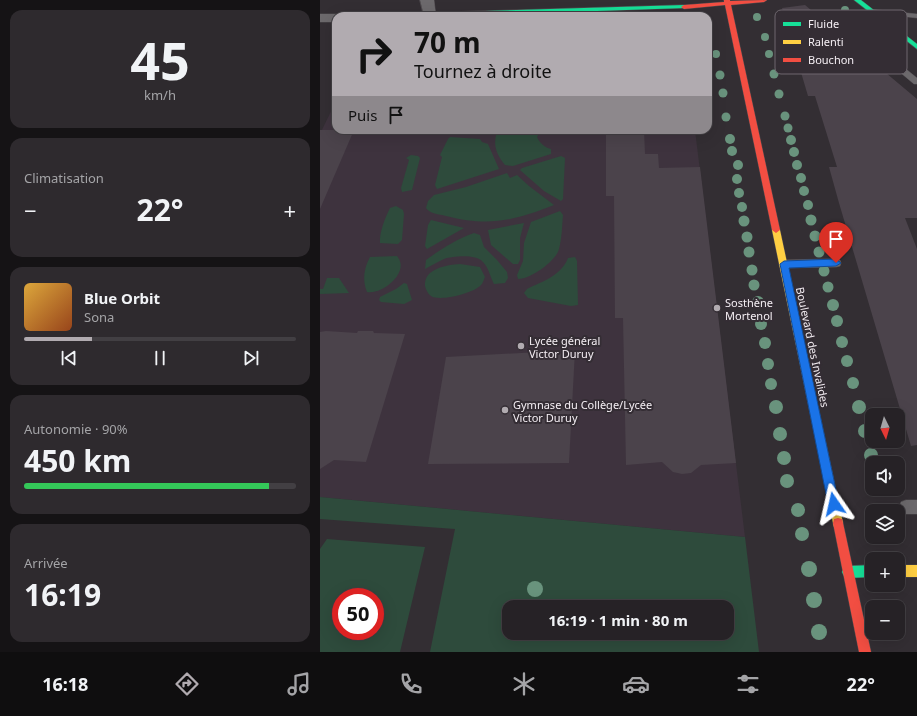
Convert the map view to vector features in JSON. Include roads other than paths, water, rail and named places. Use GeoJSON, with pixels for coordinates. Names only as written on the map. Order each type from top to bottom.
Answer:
{"type":"FeatureCollection","features":[{"type":"Feature","properties":{"kind":"main road"},"geometry":{"type":"LineString","coordinates":[[544,12],[696,8],[728,2],[764,0]]}},
{"type":"Feature","properties":{"kind":"main road"},"geometry":{"type":"LineString","coordinates":[[857,0],[870,10]]}},
{"type":"Feature","properties":{"kind":"main road","name":"Boulevard des Invalides"},"geometry":{"type":"LineString","coordinates":[[728,2],[865,652]]}},
{"type":"Feature","properties":{"kind":"main road"},"geometry":{"type":"LineString","coordinates":[[907,39],[917,47]]}},
{"type":"Feature","properties":{"kind":"main road"},"geometry":{"type":"LineString","coordinates":[[848,572],[865,571]]}},
{"type":"Feature","properties":{"kind":"main road"},"geometry":{"type":"LineString","coordinates":[[905,571],[917,571]]}},
{"type":"Feature","properties":{"kind":"street"},"geometry":{"type":"LineString","coordinates":[[427,0],[429,12]]}},
{"type":"Feature","properties":{"kind":"street"},"geometry":{"type":"LineString","coordinates":[[320,18],[332,18]]}},
{"type":"Feature","properties":{"kind":"lane"},"geometry":{"type":"LineString","coordinates":[[907,15],[917,16]]}},
{"type":"Feature","properties":{"kind":"lane"},"geometry":{"type":"LineString","coordinates":[[907,74],[917,82]]}},
{"type":"Feature","properties":{"kind":"lane"},"geometry":{"type":"LineString","coordinates":[[784,264],[836,263]]}},
{"type":"Feature","properties":{"kind":"place","name":"Sosthène Mortenol"},"geometry":{"type":"Point","coordinates":[717,308]}},
{"type":"Feature","properties":{"kind":"place","name":"Lycée général Victor Duruy"},"geometry":{"type":"Point","coordinates":[521,346]}},
{"type":"Feature","properties":{"kind":"place","name":"Gymnase du Collège/Lycée Victor Duruy"},"geometry":{"type":"Point","coordinates":[505,410]}}]}
